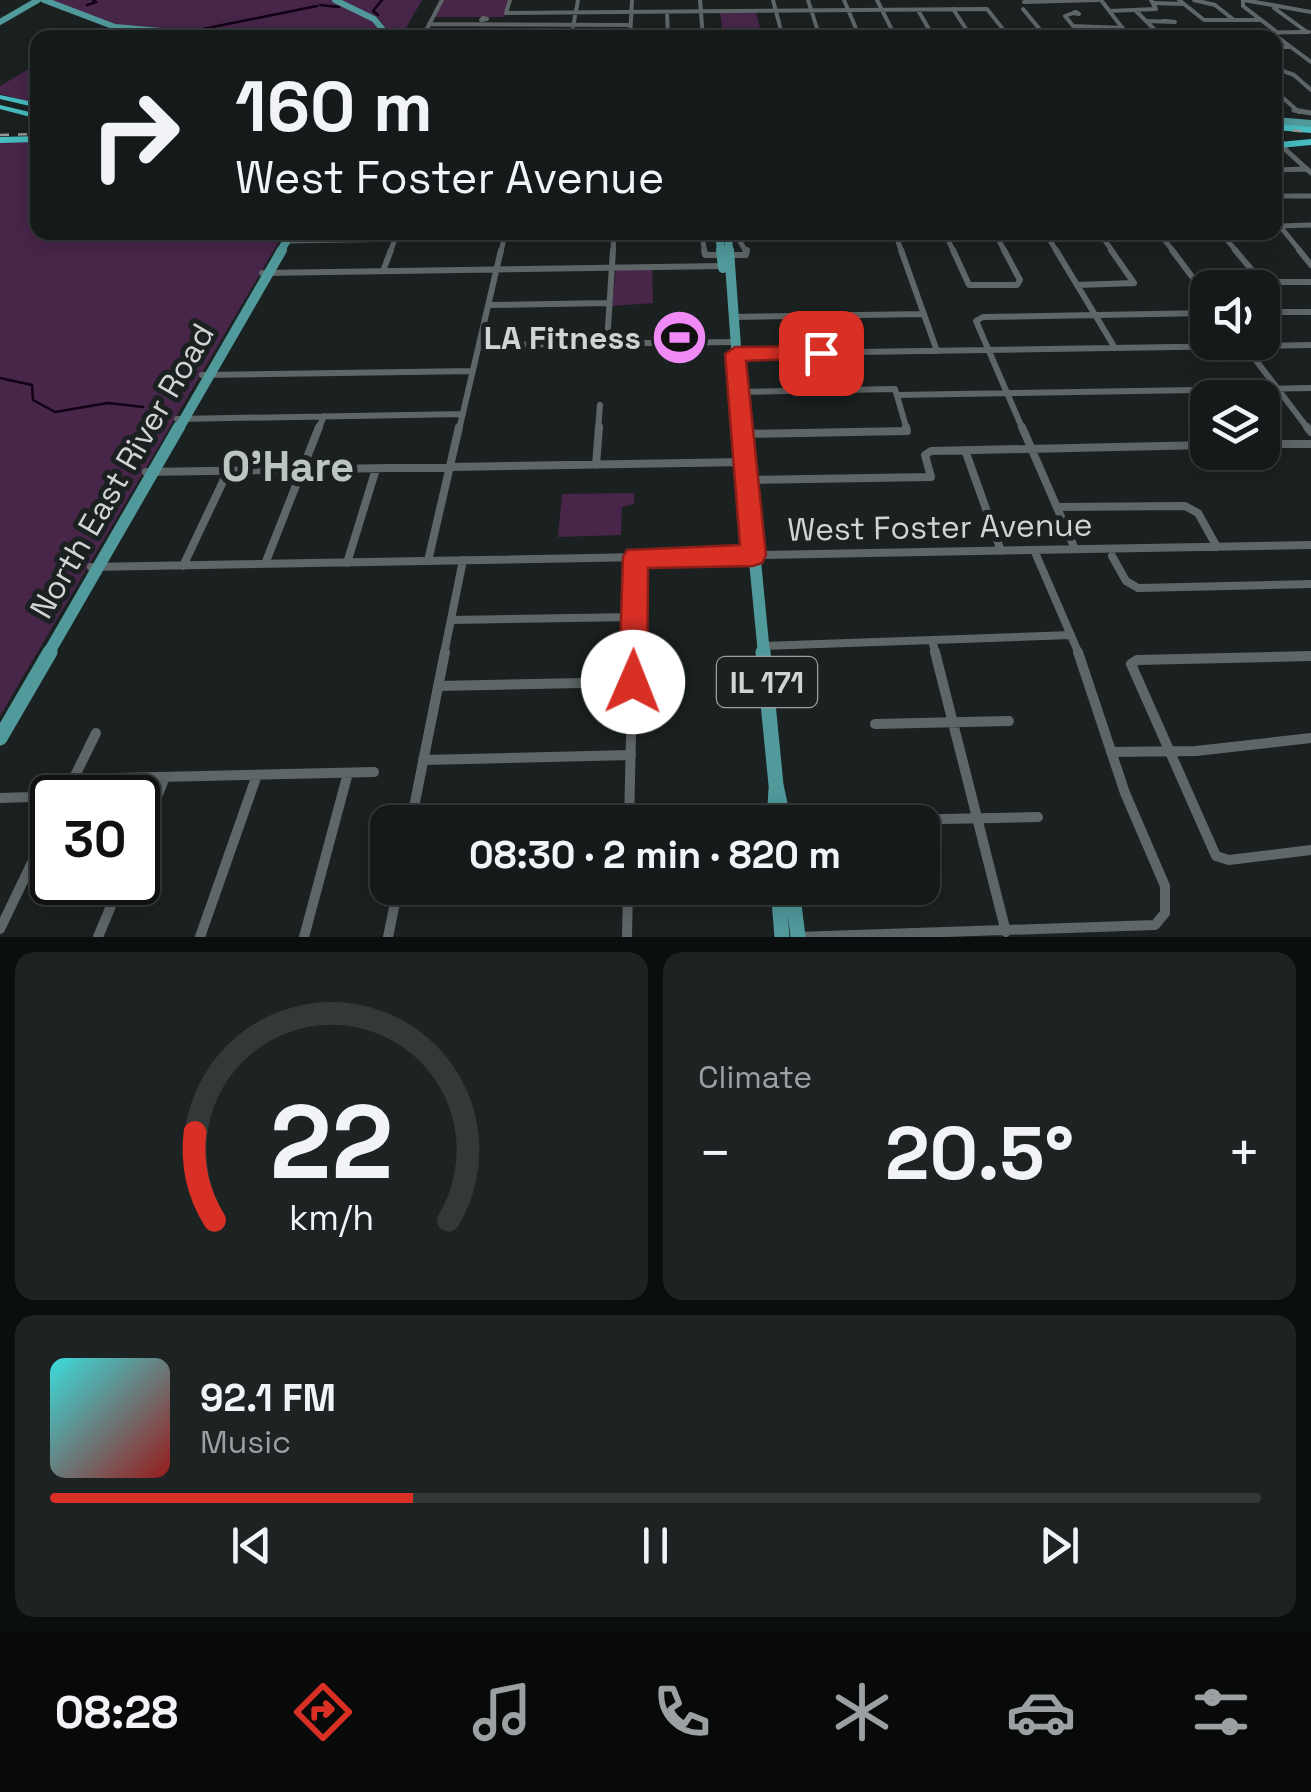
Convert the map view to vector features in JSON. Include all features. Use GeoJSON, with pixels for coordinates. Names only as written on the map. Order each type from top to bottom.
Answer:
{"type":"FeatureCollection","features":[{"type":"Feature","properties":{"kind":"highway"},"geometry":{"type":"LineString","coordinates":[[5,106],[30,111]]}},
{"type":"Feature","properties":{"kind":"highway"},"geometry":{"type":"LineString","coordinates":[[5,106],[30,111]]}},
{"type":"Feature","properties":{"kind":"highway"},"geometry":{"type":"LineString","coordinates":[[1282,134],[1311,134]]}},
{"type":"Feature","properties":{"kind":"highway"},"geometry":{"type":"LineString","coordinates":[[1282,134],[1311,134]]}},
{"type":"Feature","properties":{"kind":"highway"},"geometry":{"type":"LineString","coordinates":[[0,140],[30,140]]}},
{"type":"Feature","properties":{"kind":"main road"},"geometry":{"type":"LineString","coordinates":[[334,0],[386,30]]}},
{"type":"Feature","properties":{"kind":"main road"},"geometry":{"type":"LineString","coordinates":[[0,19],[42,1],[127,30]]}},
{"type":"Feature","properties":{"kind":"main road","name":"North East River Road"},"geometry":{"type":"LineString","coordinates":[[0,738],[285,240]]}},
{"type":"Feature","properties":{"kind":"main road","name":"IL 171"},"geometry":{"type":"LineString","coordinates":[[720,240],[735,316],[734,348],[746,480],[780,805]]}},
{"type":"Feature","properties":{"kind":"main road","name":"IL 171"},"geometry":{"type":"LineString","coordinates":[[730,240],[725,260],[734,348]]}},
{"type":"Feature","properties":{"kind":"main road","name":"North East River Road"},"geometry":{"type":"LineString","coordinates":[[0,723],[95,567]]}},
{"type":"Feature","properties":{"kind":"main road","name":"IL 171"},"geometry":{"type":"LineString","coordinates":[[775,805],[776,785]]}},
{"type":"Feature","properties":{"kind":"main road"},"geometry":{"type":"LineString","coordinates":[[779,905],[782,937]]}},
{"type":"Feature","properties":{"kind":"main road"},"geometry":{"type":"LineString","coordinates":[[793,905],[795,937]]}},
{"type":"Feature","properties":{"kind":"street"},"geometry":{"type":"LineString","coordinates":[[426,30],[442,0]]}},
{"type":"Feature","properties":{"kind":"street"},"geometry":{"type":"LineString","coordinates":[[510,0],[506,13],[987,9],[1004,30]]}},
{"type":"Feature","properties":{"kind":"street"},"geometry":{"type":"LineString","coordinates":[[572,30],[578,0]]}},
{"type":"Feature","properties":{"kind":"street"},"geometry":{"type":"LineString","coordinates":[[631,30],[632,0]]}},
{"type":"Feature","properties":{"kind":"street"},"geometry":{"type":"LineString","coordinates":[[700,0],[702,30]]}},
{"type":"Feature","properties":{"kind":"street"},"geometry":{"type":"LineString","coordinates":[[738,0],[740,11]]}},
{"type":"Feature","properties":{"kind":"street"},"geometry":{"type":"LineString","coordinates":[[773,0],[781,30]]}},
{"type":"Feature","properties":{"kind":"street"},"geometry":{"type":"LineString","coordinates":[[808,0],[817,30]]}},
{"type":"Feature","properties":{"kind":"street"},"geometry":{"type":"LineString","coordinates":[[842,0],[855,30]]}},
{"type":"Feature","properties":{"kind":"street"},"geometry":{"type":"LineString","coordinates":[[877,0],[892,30]]}},
{"type":"Feature","properties":{"kind":"street"},"geometry":{"type":"LineString","coordinates":[[906,0],[906,10]]}},
{"type":"Feature","properties":{"kind":"street"},"geometry":{"type":"LineString","coordinates":[[941,0],[942,10]]}},
{"type":"Feature","properties":{"kind":"street"},"geometry":{"type":"LineString","coordinates":[[977,0],[978,9]]}},
{"type":"Feature","properties":{"kind":"street"},"geometry":{"type":"LineString","coordinates":[[1024,2],[1099,0],[1123,28]]}},
{"type":"Feature","properties":{"kind":"street"},"geometry":{"type":"LineString","coordinates":[[1194,0],[1212,4],[1234,20]]}},
{"type":"Feature","properties":{"kind":"street"},"geometry":{"type":"LineString","coordinates":[[1272,30],[1243,6],[1244,0],[1311,12]]}},
{"type":"Feature","properties":{"kind":"street"},"geometry":{"type":"LineString","coordinates":[[1262,0],[1310,33]]}},
{"type":"Feature","properties":{"kind":"street"},"geometry":{"type":"LineString","coordinates":[[1109,11],[1181,2],[1204,20],[1261,20]]}},
{"type":"Feature","properties":{"kind":"street"},"geometry":{"type":"LineString","coordinates":[[952,9],[967,30]]}},
{"type":"Feature","properties":{"kind":"street"},"geometry":{"type":"LineString","coordinates":[[1023,9],[1040,30]]}},
{"type":"Feature","properties":{"kind":"street"},"geometry":{"type":"LineString","coordinates":[[918,10],[929,30]]}},
{"type":"Feature","properties":{"kind":"street"},"geometry":{"type":"LineString","coordinates":[[1135,10],[1156,30]]}},
{"type":"Feature","properties":{"kind":"street"},"geometry":{"type":"LineString","coordinates":[[667,12],[668,30]]}},
{"type":"Feature","properties":{"kind":"street"},"geometry":{"type":"LineString","coordinates":[[1074,13],[1065,16],[1076,30]]}},
{"type":"Feature","properties":{"kind":"street"},"geometry":{"type":"LineString","coordinates":[[1147,21],[1163,21]]}},
{"type":"Feature","properties":{"kind":"street"},"geometry":{"type":"LineString","coordinates":[[429,24],[631,25]]}},
{"type":"Feature","properties":{"kind":"street"},"geometry":{"type":"LineString","coordinates":[[1073,26],[1123,28]]}},
{"type":"Feature","properties":{"kind":"street"},"geometry":{"type":"LineString","coordinates":[[1282,33],[1310,33]]}},
{"type":"Feature","properties":{"kind":"street"},"geometry":{"type":"LineString","coordinates":[[1282,39],[1311,62]]}},
{"type":"Feature","properties":{"kind":"street"},"geometry":{"type":"LineString","coordinates":[[1282,47],[1291,47]]}},
{"type":"Feature","properties":{"kind":"street"},"geometry":{"type":"LineString","coordinates":[[1282,71],[1294,75],[1311,90]]}},
{"type":"Feature","properties":{"kind":"street"},"geometry":{"type":"LineString","coordinates":[[1284,100],[1296,112],[1311,113]]}},
{"type":"Feature","properties":{"kind":"street"},"geometry":{"type":"LineString","coordinates":[[1282,141],[1310,171]]}},
{"type":"Feature","properties":{"kind":"street"},"geometry":{"type":"LineString","coordinates":[[1282,170],[1310,171]]}},
{"type":"Feature","properties":{"kind":"street"},"geometry":{"type":"LineString","coordinates":[[1282,196],[1311,196]]}},
{"type":"Feature","properties":{"kind":"street"},"geometry":{"type":"LineString","coordinates":[[1282,223],[1311,225]]}},
{"type":"Feature","properties":{"kind":"street"},"geometry":{"type":"LineString","coordinates":[[1282,228],[1308,257],[1311,266]]}},
{"type":"Feature","properties":{"kind":"street"},"geometry":{"type":"LineString","coordinates":[[383,271],[395,240]]}},
{"type":"Feature","properties":{"kind":"street"},"geometry":{"type":"LineString","coordinates":[[428,561],[504,240]]}},
{"type":"Feature","properties":{"kind":"street"},"geometry":{"type":"LineString","coordinates":[[606,343],[614,240]]}},
{"type":"Feature","properties":{"kind":"street"},"geometry":{"type":"LineString","coordinates":[[702,240],[703,253],[725,260]]}},
{"type":"Feature","properties":{"kind":"street"},"geometry":{"type":"LineString","coordinates":[[266,272],[612,268],[725,260],[748,253],[738,240]]}},
{"type":"Feature","properties":{"kind":"street"},"geometry":{"type":"LineString","coordinates":[[897,240],[937,351]]}},
{"type":"Feature","properties":{"kind":"street"},"geometry":{"type":"LineString","coordinates":[[948,240],[970,285],[1020,284],[998,240]]}},
{"type":"Feature","properties":{"kind":"street"},"geometry":{"type":"LineString","coordinates":[[1050,240],[1116,348]]}},
{"type":"Feature","properties":{"kind":"street"},"geometry":{"type":"LineString","coordinates":[[1077,285],[1134,284],[1105,240]]}},
{"type":"Feature","properties":{"kind":"street"},"geometry":{"type":"LineString","coordinates":[[1164,240],[1190,274]]}},
{"type":"Feature","properties":{"kind":"street"},"geometry":{"type":"LineString","coordinates":[[1226,240],[1258,282],[1311,282]]}},
{"type":"Feature","properties":{"kind":"street"},"geometry":{"type":"LineString","coordinates":[[488,305],[608,304]]}},
{"type":"Feature","properties":{"kind":"street"},"geometry":{"type":"LineString","coordinates":[[1280,312],[1311,312]]}},
{"type":"Feature","properties":{"kind":"street"},"geometry":{"type":"LineString","coordinates":[[735,316],[924,314]]}},
{"type":"Feature","properties":{"kind":"street"},"geometry":{"type":"LineString","coordinates":[[1075,549],[978,320],[1190,314]]}},
{"type":"Feature","properties":{"kind":"street"},"geometry":{"type":"LineString","coordinates":[[479,344],[937,351],[1190,346]]}},
{"type":"Feature","properties":{"kind":"street"},"geometry":{"type":"LineString","coordinates":[[1280,345],[1311,345]]}},
{"type":"Feature","properties":{"kind":"street"},"geometry":{"type":"LineString","coordinates":[[205,376],[473,371]]}},
{"type":"Feature","properties":{"kind":"street"},"geometry":{"type":"LineString","coordinates":[[1280,388],[1311,388]]}},
{"type":"Feature","properties":{"kind":"street"},"geometry":{"type":"LineString","coordinates":[[738,392],[1190,390]]}},
{"type":"Feature","properties":{"kind":"street"},"geometry":{"type":"LineString","coordinates":[[742,434],[907,431],[896,392]]}},
{"type":"Feature","properties":{"kind":"street"},"geometry":{"type":"LineString","coordinates":[[1280,392],[1311,432]]}},
{"type":"Feature","properties":{"kind":"street"},"geometry":{"type":"LineString","coordinates":[[596,465],[600,405]]}},
{"type":"Feature","properties":{"kind":"street"},"geometry":{"type":"LineString","coordinates":[[180,418],[462,414]]}},
{"type":"Feature","properties":{"kind":"street"},"geometry":{"type":"LineString","coordinates":[[265,564],[324,416]]}},
{"type":"Feature","properties":{"kind":"street"},"geometry":{"type":"LineString","coordinates":[[1280,444],[1311,444]]}},
{"type":"Feature","properties":{"kind":"street"},"geometry":{"type":"LineString","coordinates":[[746,480],[931,477],[926,452],[1190,446]]}},
{"type":"Feature","properties":{"kind":"street"},"geometry":{"type":"LineString","coordinates":[[965,450],[1001,550]]}},
{"type":"Feature","properties":{"kind":"street"},"geometry":{"type":"LineString","coordinates":[[150,472],[745,462]]}},
{"type":"Feature","properties":{"kind":"street"},"geometry":{"type":"LineString","coordinates":[[347,562],[376,469]]}},
{"type":"Feature","properties":{"kind":"street"},"geometry":{"type":"LineString","coordinates":[[184,566],[228,471]]}},
{"type":"Feature","properties":{"kind":"street"},"geometry":{"type":"LineString","coordinates":[[1057,507],[1186,506],[1198,513],[1217,546]]}},
{"type":"Feature","properties":{"kind":"street","name":"West Foster Avenue"},"geometry":{"type":"LineString","coordinates":[[95,567],[1311,545]]}},
{"type":"Feature","properties":{"kind":"street"},"geometry":{"type":"LineString","coordinates":[[795,937],[1127,933],[1155,926],[1166,913],[1168,896],[1034,550]]}},
{"type":"Feature","properties":{"kind":"street"},"geometry":{"type":"LineString","coordinates":[[1112,556],[1126,581],[1138,588],[1311,584]]}},
{"type":"Feature","properties":{"kind":"street"},"geometry":{"type":"LineString","coordinates":[[630,805],[636,557]]}},
{"type":"Feature","properties":{"kind":"street"},"geometry":{"type":"LineString","coordinates":[[414,805],[463,560]]}},
{"type":"Feature","properties":{"kind":"street"},"geometry":{"type":"LineString","coordinates":[[451,620],[634,617]]}},
{"type":"Feature","properties":{"kind":"street"},"geometry":{"type":"LineString","coordinates":[[763,646],[834,641],[1016,642],[1070,635]]}},
{"type":"Feature","properties":{"kind":"street"},"geometry":{"type":"LineString","coordinates":[[933,644],[1006,932]]}},
{"type":"Feature","properties":{"kind":"street"},"geometry":{"type":"LineString","coordinates":[[1311,656],[1131,662],[1216,856],[1229,860],[1311,850]]}},
{"type":"Feature","properties":{"kind":"street"},"geometry":{"type":"LineString","coordinates":[[438,686],[633,682]]}},
{"type":"Feature","properties":{"kind":"street"},"geometry":{"type":"LineString","coordinates":[[875,724],[1009,721]]}},
{"type":"Feature","properties":{"kind":"street"},"geometry":{"type":"LineString","coordinates":[[75,775],[96,733]]}},
{"type":"Feature","properties":{"kind":"street"},"geometry":{"type":"LineString","coordinates":[[1111,752],[1168,752],[1311,738]]}},
{"type":"Feature","properties":{"kind":"street"},"geometry":{"type":"LineString","coordinates":[[423,760],[631,755]]}},
{"type":"Feature","properties":{"kind":"street"},"geometry":{"type":"LineString","coordinates":[[160,777],[374,772]]}},
{"type":"Feature","properties":{"kind":"street"},"geometry":{"type":"LineString","coordinates":[[304,937],[348,773]]}},
{"type":"Feature","properties":{"kind":"street"},"geometry":{"type":"LineString","coordinates":[[200,937],[257,775]]}},
{"type":"Feature","properties":{"kind":"street"},"geometry":{"type":"LineString","coordinates":[[160,789],[165,777]]}},
{"type":"Feature","properties":{"kind":"street"},"geometry":{"type":"LineString","coordinates":[[0,798],[30,798]]}},
{"type":"Feature","properties":{"kind":"street"},"geometry":{"type":"LineString","coordinates":[[940,819],[1038,817]]}},
{"type":"Feature","properties":{"kind":"street"},"geometry":{"type":"LineString","coordinates":[[0,929],[30,867]]}},
{"type":"Feature","properties":{"kind":"street"},"geometry":{"type":"LineString","coordinates":[[98,937],[111,905]]}},
{"type":"Feature","properties":{"kind":"street"},"geometry":{"type":"LineString","coordinates":[[388,937],[395,905]]}},
{"type":"Feature","properties":{"kind":"street"},"geometry":{"type":"LineString","coordinates":[[627,937],[628,905]]}},
{"type":"Feature","properties":{"kind":"shaded area"},"geometry":{"type":"Polygon","coordinates":[[[52,0],[331,0],[375,22],[381,30],[151,30],[105,23],[52,0]]]}},
{"type":"Feature","properties":{"kind":"shaded area"},"geometry":{"type":"Polygon","coordinates":[[[339,0],[422,0],[405,30],[388,30],[379,20],[339,0]]]}},
{"type":"Feature","properties":{"kind":"shaded area"},"geometry":{"type":"Polygon","coordinates":[[[444,0],[509,0],[505,17],[435,17],[444,0]]]}},
{"type":"Feature","properties":{"kind":"shaded area"},"geometry":{"type":"Polygon","coordinates":[[[720,12],[756,12],[760,30],[722,30],[720,12]]]}},
{"type":"Feature","properties":{"kind":"shaded area"},"geometry":{"type":"Polygon","coordinates":[[[30,68],[30,102],[0,94],[0,86],[30,68]]]}},
{"type":"Feature","properties":{"kind":"shaded area"},"geometry":{"type":"Polygon","coordinates":[[[0,142],[30,142],[30,240],[280,240],[0,716],[0,142]]]}},
{"type":"Feature","properties":{"kind":"shaded area"},"geometry":{"type":"Polygon","coordinates":[[[652,267],[653,303],[612,306],[616,269],[652,267]]]}},
{"type":"Feature","properties":{"kind":"shaded area"},"geometry":{"type":"Polygon","coordinates":[[[634,493],[634,504],[622,507],[621,535],[558,537],[562,494],[634,493]]]}},
{"type":"Feature","properties":{"kind":"waterway"},"geometry":{"type":"LineString","coordinates":[[87,5],[96,2],[93,0]]}},
{"type":"Feature","properties":{"kind":"waterway"},"geometry":{"type":"LineString","coordinates":[[378,15],[373,11],[382,0]]}},
{"type":"Feature","properties":{"kind":"waterway"},"geometry":{"type":"LineString","coordinates":[[320,5],[339,7]]}},
{"type":"Feature","properties":{"kind":"waterway"},"geometry":{"type":"LineString","coordinates":[[198,30],[317,6]]}},
{"type":"Feature","properties":{"kind":"waterway"},"geometry":{"type":"LineString","coordinates":[[0,378],[32,385],[33,400],[55,412],[108,403],[143,407]]}},
{"type":"Feature","properties":{"kind":"railway"},"geometry":{"type":"LineString","coordinates":[[1282,130],[1311,132]]}},
{"type":"Feature","properties":{"kind":"railway"},"geometry":{"type":"LineString","coordinates":[[0,135],[30,134]]}},
{"type":"Feature","properties":{"kind":"place","name":"LA Fitness"},"geometry":{"type":"Point","coordinates":[680,338]}},
{"type":"Feature","properties":{"kind":"district","name":"O'Hare"},"geometry":{"type":"Point","coordinates":[288,466]}},
{"type":"Feature","properties":{"kind":"route"},"geometry":{"type":"LineString","coordinates":[[633,682],[636,557],[753,555],[735,354],[821,353]]}}]}
